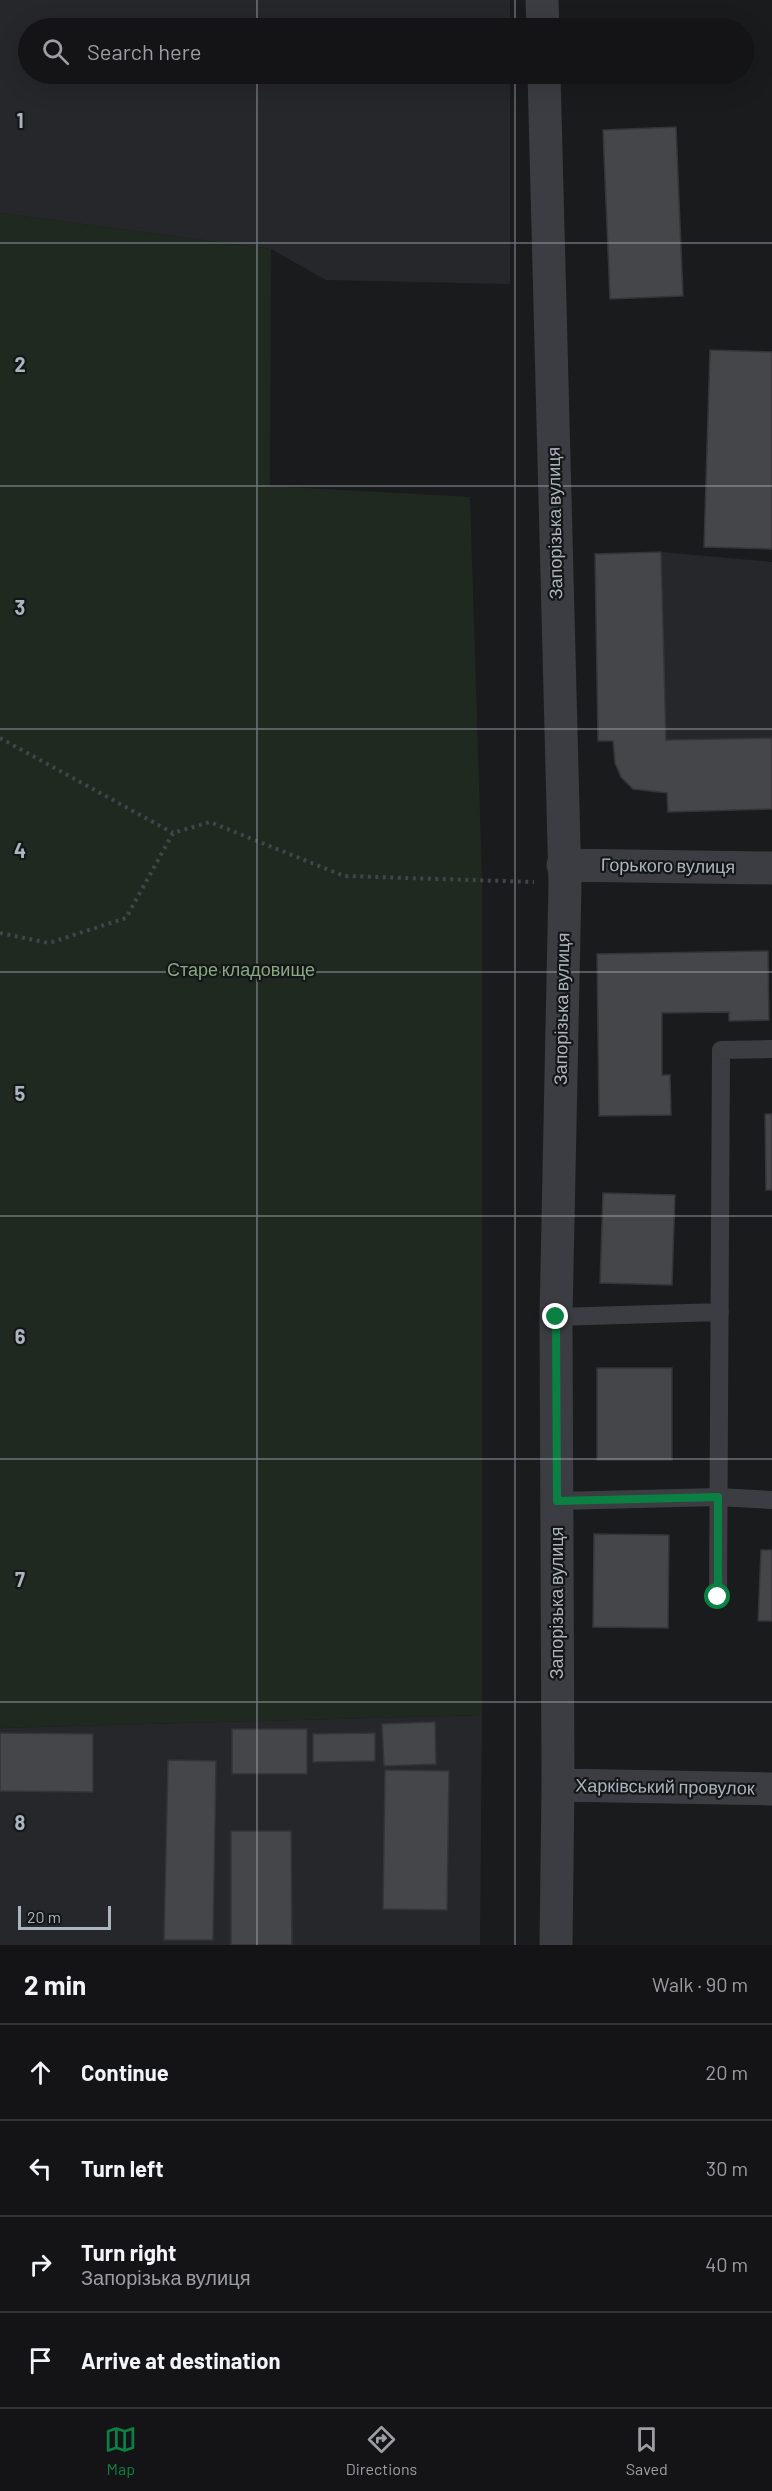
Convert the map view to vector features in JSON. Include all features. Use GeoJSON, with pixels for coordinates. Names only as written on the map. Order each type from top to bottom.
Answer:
{"type":"FeatureCollection","features":[{"type":"Feature","properties":{"kind":"street"},"geometry":{"type":"LineString","coordinates":[[542,0],[543,18]]}},
{"type":"Feature","properties":{"kind":"street","name":"Запорізька вулиця"},"geometry":{"type":"LineString","coordinates":[[544,84],[564,875],[556,1317],[558,1785],[556,1945]]}},
{"type":"Feature","properties":{"kind":"street","name":"Горького вулиця"},"geometry":{"type":"LineString","coordinates":[[564,875],[772,868]]}},
{"type":"Feature","properties":{"kind":"street","name":"Харківський провулок"},"geometry":{"type":"LineString","coordinates":[[558,1785],[772,1789]]}},
{"type":"Feature","properties":{"kind":"lane"},"geometry":{"type":"LineString","coordinates":[[718,1597],[722,1050],[772,1049]]}},
{"type":"Feature","properties":{"kind":"lane"},"geometry":{"type":"LineString","coordinates":[[556,1317],[720,1312]]}},
{"type":"Feature","properties":{"kind":"lane"},"geometry":{"type":"LineString","coordinates":[[557,1501],[718,1497],[772,1500]]}},
{"type":"Feature","properties":{"kind":"path"},"geometry":{"type":"LineString","coordinates":[[0,738],[173,833]]}},
{"type":"Feature","properties":{"kind":"path"},"geometry":{"type":"LineString","coordinates":[[0,933],[49,943],[126,918],[173,833],[210,822],[345,876],[482,879],[564,875]]}},
{"type":"Feature","properties":{"kind":"shaded area"},"geometry":{"type":"Polygon","coordinates":[[[0,0],[510,0],[510,18],[18,18],[18,84],[510,84],[510,284],[326,280],[271,249],[0,213],[0,0]]]}},
{"type":"Feature","properties":{"kind":"shaded area"},"geometry":{"type":"Polygon","coordinates":[[[661,552],[772,562],[772,738],[666,740],[661,552]]]}},
{"type":"Feature","properties":{"kind":"shaded area"},"geometry":{"type":"Polygon","coordinates":[[[482,1715],[480,1945],[0,1945],[0,1728],[482,1715]]]}},
{"type":"Feature","properties":{"kind":"green space","name":"Старе кладовище"},"geometry":{"type":"Polygon","coordinates":[[[0,213],[271,249],[270,486],[470,497],[482,879],[482,1715],[0,1728],[0,213]]]}},
{"type":"Feature","properties":{"kind":"building"},"geometry":{"type":"Polygon","coordinates":[[[676,127],[683,296],[610,299],[603,130],[676,127]]]}},
{"type":"Feature","properties":{"kind":"building"},"geometry":{"type":"Polygon","coordinates":[[[710,350],[772,352],[772,549],[704,547],[710,350]]]}},
{"type":"Feature","properties":{"kind":"building"},"geometry":{"type":"Polygon","coordinates":[[[661,552],[666,740],[772,738],[772,809],[668,812],[667,793],[633,789],[621,777],[615,763],[613,741],[598,741],[595,554],[661,552]]]}},
{"type":"Feature","properties":{"kind":"building"},"geometry":{"type":"Polygon","coordinates":[[[768,951],[769,1020],[729,1021],[729,1012],[662,1013],[662,1075],[670,1075],[671,1115],[599,1116],[597,954],[768,951]]]}},
{"type":"Feature","properties":{"kind":"building"},"geometry":{"type":"Polygon","coordinates":[[[765,1114],[772,1114],[772,1190],[766,1190],[765,1114]]]}},
{"type":"Feature","properties":{"kind":"building"},"geometry":{"type":"Polygon","coordinates":[[[603,1193],[675,1195],[672,1285],[600,1283],[603,1193]]]}},
{"type":"Feature","properties":{"kind":"building"},"geometry":{"type":"Polygon","coordinates":[[[597,1368],[672,1368],[672,1460],[597,1460],[597,1368]]]}},
{"type":"Feature","properties":{"kind":"building"},"geometry":{"type":"Polygon","coordinates":[[[594,1534],[669,1535],[668,1628],[593,1627],[594,1534]]]}},
{"type":"Feature","properties":{"kind":"building"},"geometry":{"type":"Polygon","coordinates":[[[761,1550],[772,1550],[772,1621],[758,1621],[761,1550]]]}},
{"type":"Feature","properties":{"kind":"building"},"geometry":{"type":"Polygon","coordinates":[[[435,1722],[436,1764],[384,1766],[382,1724],[435,1722]]]}},
{"type":"Feature","properties":{"kind":"building"},"geometry":{"type":"Polygon","coordinates":[[[232,1729],[307,1729],[307,1774],[232,1774],[232,1729]]]}},
{"type":"Feature","properties":{"kind":"building"},"geometry":{"type":"Polygon","coordinates":[[[0,1733],[93,1734],[93,1792],[0,1791],[0,1733]]]}},
{"type":"Feature","properties":{"kind":"building"},"geometry":{"type":"Polygon","coordinates":[[[375,1733],[375,1761],[313,1762],[313,1734],[375,1733]]]}},
{"type":"Feature","properties":{"kind":"building"},"geometry":{"type":"Polygon","coordinates":[[[168,1760],[216,1761],[213,1940],[164,1940],[168,1760]]]}},
{"type":"Feature","properties":{"kind":"building"},"geometry":{"type":"Polygon","coordinates":[[[385,1770],[449,1771],[447,1910],[383,1909],[385,1770]]]}},
{"type":"Feature","properties":{"kind":"building"},"geometry":{"type":"Polygon","coordinates":[[[231,1831],[291,1831],[292,1945],[231,1945],[231,1831]]]}},
{"type":"Feature","properties":{"kind":"route"},"geometry":{"type":"LineString","coordinates":[[556,1317],[557,1501],[718,1497],[718,1597]]}}]}
